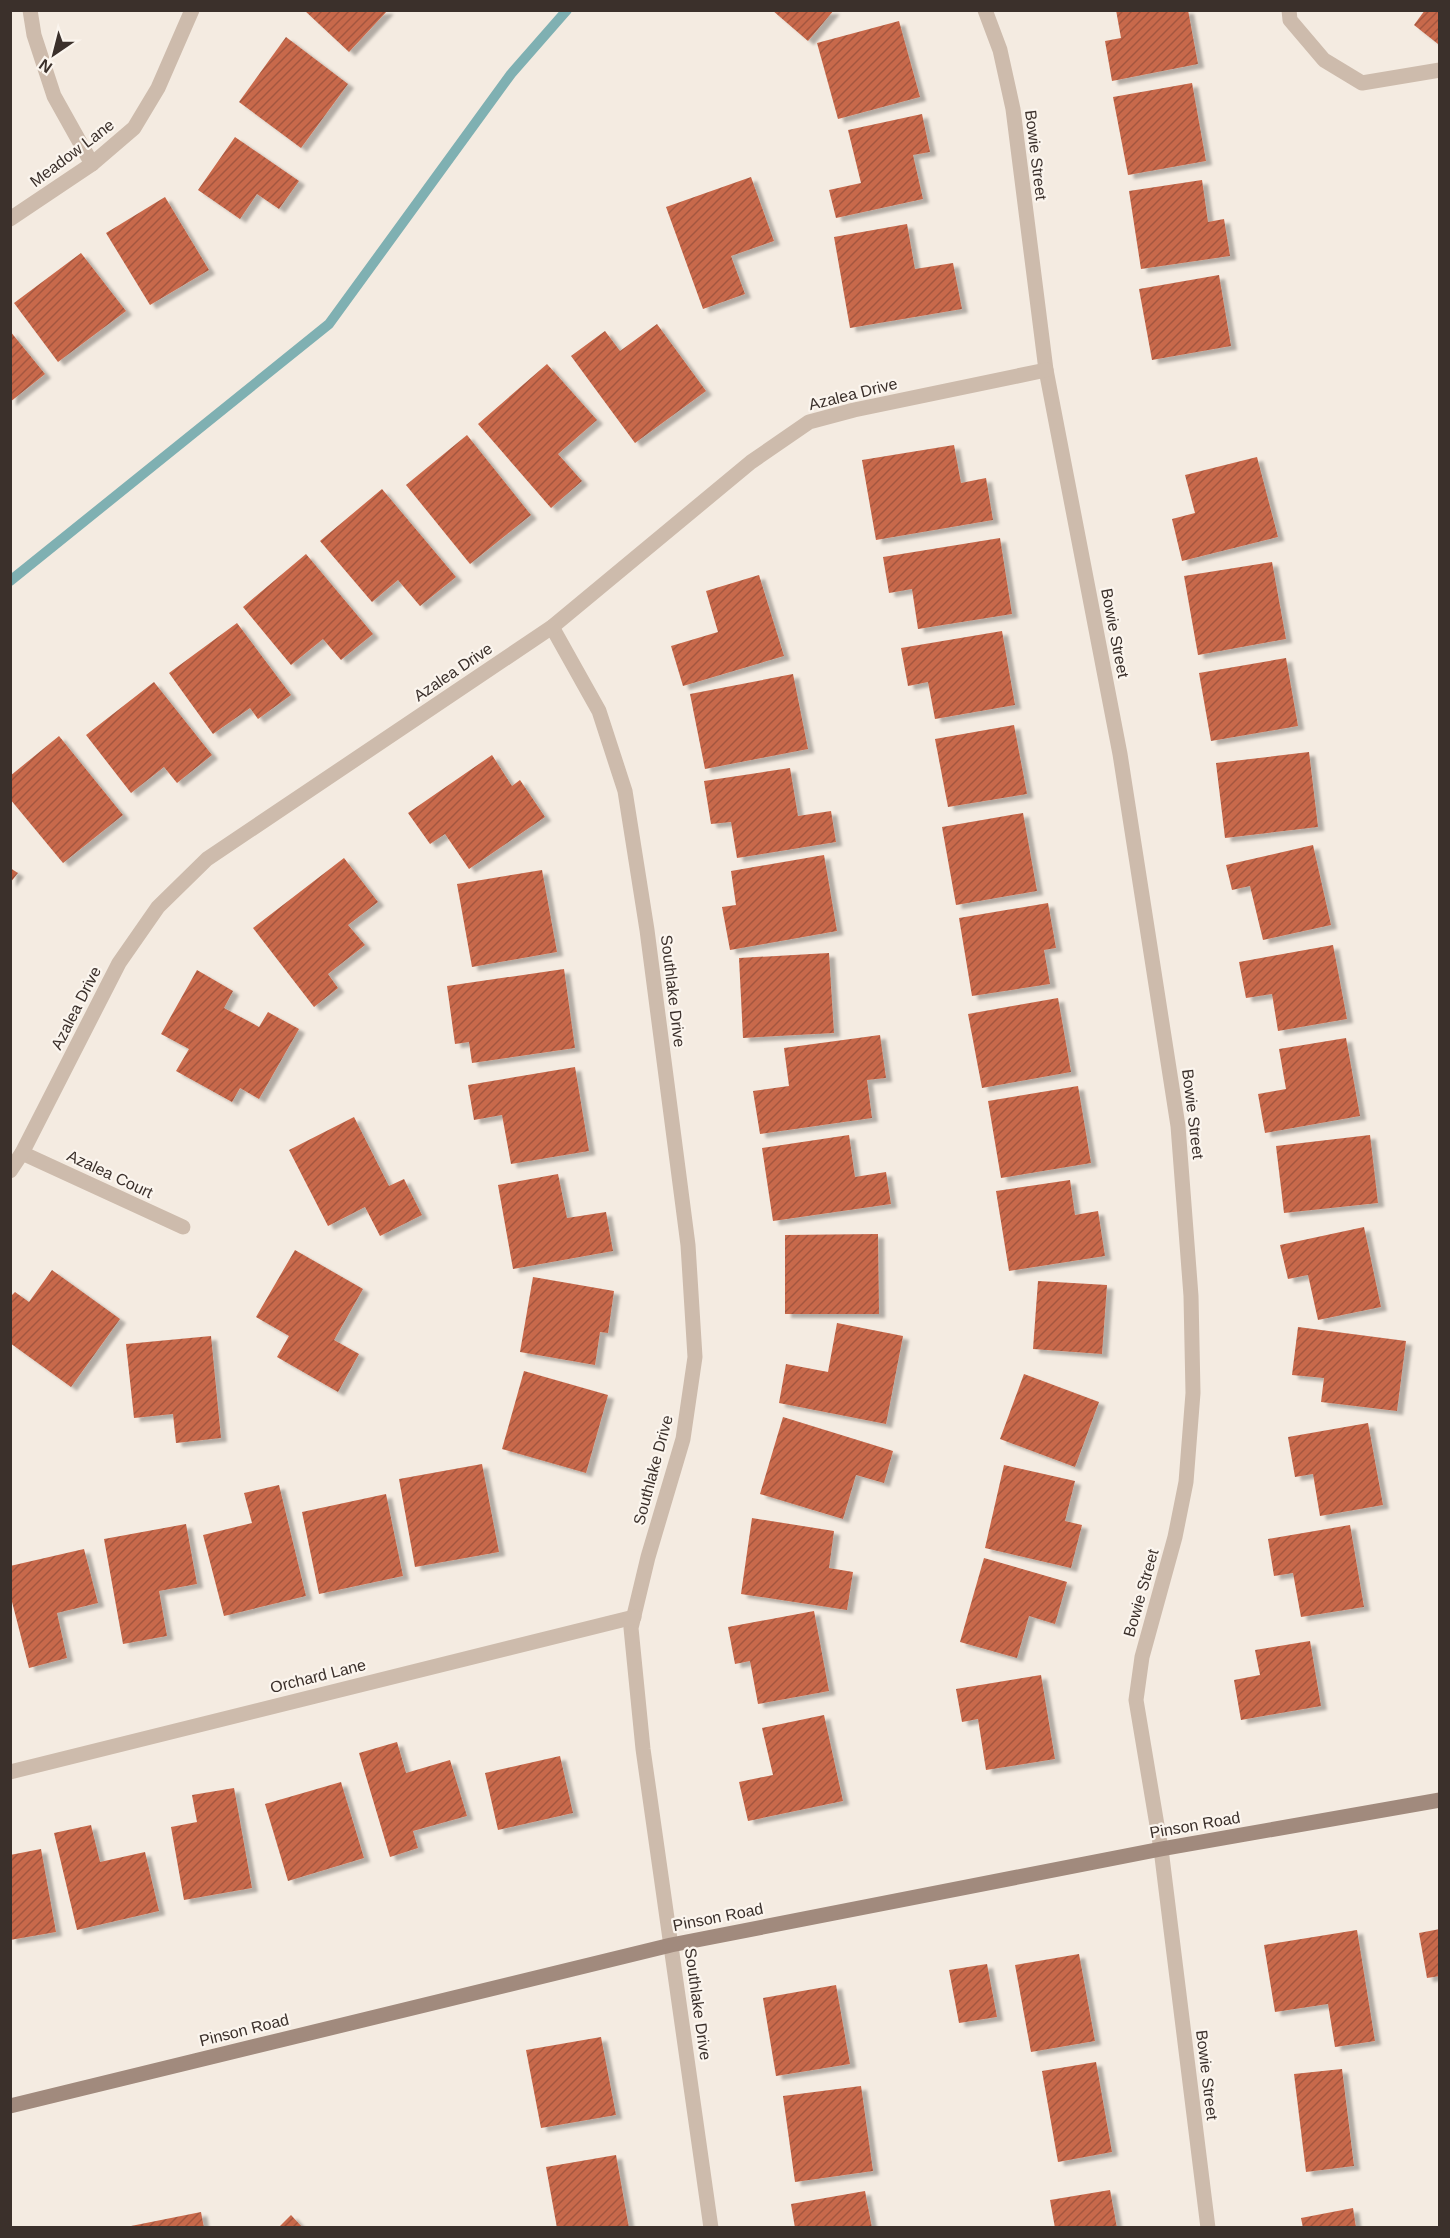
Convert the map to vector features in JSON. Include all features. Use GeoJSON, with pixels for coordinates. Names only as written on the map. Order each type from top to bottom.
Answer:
{"type":"FeatureCollection","features":[{"type":"Feature","properties":{"kind":"main road","name":"Pinson Road"},"geometry":{"type":"LineString","coordinates":[[10,2106],[671,1945],[1161,1850],[1440,1800]]}},
{"type":"Feature","properties":{"kind":"street"},"geometry":{"type":"LineString","coordinates":[[30,10],[34,35],[54,96],[92,164]]}},
{"type":"Feature","properties":{"kind":"street","name":"Meadow Lane"},"geometry":{"type":"LineString","coordinates":[[10,219],[92,164],[134,128],[158,88],[192,10]]}},
{"type":"Feature","properties":{"kind":"street","name":"Bowie Street"},"geometry":{"type":"LineString","coordinates":[[985,10],[1000,50],[1013,109],[1046,370],[1127,800],[1178,1126],[1191,1296],[1193,1393],[1186,1482],[1175,1538],[1142,1657],[1136,1700],[1161,1850],[1208,2228]]}},
{"type":"Feature","properties":{"kind":"street"},"geometry":{"type":"LineString","coordinates":[[1288,10],[1290,20],[1324,60],[1362,83],[1440,70]]}},
{"type":"Feature","properties":{"kind":"street","name":"Azalea Drive"},"geometry":{"type":"LineString","coordinates":[[10,1171],[22,1153],[119,963],[158,907],[207,859],[552,627],[751,462],[809,422],[854,410],[1046,370]]}},
{"type":"Feature","properties":{"kind":"street","name":"Southlake Drive"},"geometry":{"type":"LineString","coordinates":[[552,627],[599,711],[625,791],[647,930],[688,1245],[695,1357],[683,1438],[648,1557],[632,1628],[643,1749],[711,2228]]}},
{"type":"Feature","properties":{"kind":"street","name":"Azalea Court"},"geometry":{"type":"LineString","coordinates":[[22,1153],[183,1227]]}},
{"type":"Feature","properties":{"kind":"street","name":"Orchard Lane"},"geometry":{"type":"LineString","coordinates":[[10,1772],[634,1617]]}},
{"type":"Feature","properties":{"kind":"building"},"geometry":{"type":"Polygon","coordinates":[[[304,10],[388,10],[349,52],[304,10]]]}},
{"type":"Feature","properties":{"kind":"building"},"geometry":{"type":"Polygon","coordinates":[[[772,10],[834,10],[808,41],[772,10]]]}},
{"type":"Feature","properties":{"kind":"building"},"geometry":{"type":"Polygon","coordinates":[[[1116,10],[1188,10],[1198,64],[1112,81],[1105,41],[1121,38],[1116,10]]]}},
{"type":"Feature","properties":{"kind":"building"},"geometry":{"type":"Polygon","coordinates":[[[1425,10],[1440,10],[1438,44],[1414,25],[1425,10]]]}},
{"type":"Feature","properties":{"kind":"building"},"geometry":{"type":"Polygon","coordinates":[[[899,21],[920,97],[838,119],[817,43],[899,21]]]}},
{"type":"Feature","properties":{"kind":"building"},"geometry":{"type":"Polygon","coordinates":[[[286,37],[348,84],[301,148],[239,102],[286,37]]]}},
{"type":"Feature","properties":{"kind":"building"},"geometry":{"type":"Polygon","coordinates":[[[1192,83],[1206,161],[1128,175],[1113,97],[1192,83]]]}},
{"type":"Feature","properties":{"kind":"building"},"geometry":{"type":"Polygon","coordinates":[[[922,114],[930,152],[913,155],[923,199],[836,218],[829,190],[861,183],[848,130],[922,114]]]}},
{"type":"Feature","properties":{"kind":"building"},"geometry":{"type":"Polygon","coordinates":[[[235,137],[299,181],[279,209],[257,194],[240,219],[198,190],[235,137]]]}},
{"type":"Feature","properties":{"kind":"building"},"geometry":{"type":"Polygon","coordinates":[[[751,177],[774,241],[731,256],[745,294],[703,309],[666,207],[751,177]]]}},
{"type":"Feature","properties":{"kind":"building"},"geometry":{"type":"Polygon","coordinates":[[[1202,180],[1208,222],[1224,219],[1230,256],[1141,269],[1129,191],[1202,180]]]}},
{"type":"Feature","properties":{"kind":"building"},"geometry":{"type":"Polygon","coordinates":[[[165,197],[209,270],[150,305],[106,233],[165,197]]]}},
{"type":"Feature","properties":{"kind":"building"},"geometry":{"type":"Polygon","coordinates":[[[907,224],[915,269],[953,263],[962,309],[850,328],[834,237],[907,224]]]}},
{"type":"Feature","properties":{"kind":"building"},"geometry":{"type":"Polygon","coordinates":[[[81,253],[126,311],[58,362],[14,303],[81,253]]]}},
{"type":"Feature","properties":{"kind":"building"},"geometry":{"type":"Polygon","coordinates":[[[1219,275],[1231,346],[1152,360],[1139,289],[1219,275]]]}},
{"type":"Feature","properties":{"kind":"building"},"geometry":{"type":"Polygon","coordinates":[[[657,324],[706,391],[635,443],[571,356],[605,331],[620,351],[657,324]]]}},
{"type":"Feature","properties":{"kind":"building"},"geometry":{"type":"Polygon","coordinates":[[[10,331],[45,374],[10,402],[10,331]]]}},
{"type":"Feature","properties":{"kind":"building"},"geometry":{"type":"Polygon","coordinates":[[[547,364],[597,420],[558,454],[582,481],[551,508],[478,424],[547,364]]]}},
{"type":"Feature","properties":{"kind":"building"},"geometry":{"type":"Polygon","coordinates":[[[467,435],[531,515],[470,564],[406,485],[467,435]]]}},
{"type":"Feature","properties":{"kind":"building"},"geometry":{"type":"Polygon","coordinates":[[[954,445],[961,483],[986,478],[993,520],[876,540],[862,460],[954,445]]]}},
{"type":"Feature","properties":{"kind":"building"},"geometry":{"type":"Polygon","coordinates":[[[1257,457],[1278,537],[1182,561],[1172,519],[1195,513],[1185,475],[1257,457]]]}},
{"type":"Feature","properties":{"kind":"building"},"geometry":{"type":"Polygon","coordinates":[[[382,489],[456,577],[420,606],[398,580],[372,602],[320,541],[382,489]]]}},
{"type":"Feature","properties":{"kind":"building"},"geometry":{"type":"Polygon","coordinates":[[[1000,538],[1012,614],[918,629],[912,589],[889,593],[883,557],[1000,538]]]}},
{"type":"Feature","properties":{"kind":"building"},"geometry":{"type":"Polygon","coordinates":[[[306,554],[373,634],[341,660],[323,639],[291,665],[243,607],[306,554]]]}},
{"type":"Feature","properties":{"kind":"building"},"geometry":{"type":"Polygon","coordinates":[[[1272,562],[1286,639],[1198,655],[1184,576],[1272,562]]]}},
{"type":"Feature","properties":{"kind":"building"},"geometry":{"type":"Polygon","coordinates":[[[759,575],[784,656],[683,686],[671,646],[718,632],[706,591],[759,575]]]}},
{"type":"Feature","properties":{"kind":"building"},"geometry":{"type":"Polygon","coordinates":[[[237,623],[291,695],[258,719],[250,708],[213,734],[169,673],[237,623]]]}},
{"type":"Feature","properties":{"kind":"building"},"geometry":{"type":"Polygon","coordinates":[[[1002,631],[1015,705],[935,719],[928,682],[908,686],[901,648],[1002,631]]]}},
{"type":"Feature","properties":{"kind":"building"},"geometry":{"type":"Polygon","coordinates":[[[1286,658],[1298,726],[1211,741],[1199,673],[1286,658]]]}},
{"type":"Feature","properties":{"kind":"building"},"geometry":{"type":"Polygon","coordinates":[[[793,674],[808,749],[705,769],[690,694],[793,674]]]}},
{"type":"Feature","properties":{"kind":"building"},"geometry":{"type":"Polygon","coordinates":[[[154,682],[212,755],[177,783],[164,767],[131,793],[86,735],[154,682]]]}},
{"type":"Feature","properties":{"kind":"building"},"geometry":{"type":"Polygon","coordinates":[[[1014,725],[1027,794],[948,807],[935,739],[1014,725]]]}},
{"type":"Feature","properties":{"kind":"building"},"geometry":{"type":"Polygon","coordinates":[[[59,736],[123,815],[63,863],[10,799],[10,776],[59,736]]]}},
{"type":"Feature","properties":{"kind":"building"},"geometry":{"type":"Polygon","coordinates":[[[1309,752],[1318,827],[1225,838],[1216,763],[1309,752]]]}},
{"type":"Feature","properties":{"kind":"building"},"geometry":{"type":"Polygon","coordinates":[[[492,755],[512,786],[520,780],[545,817],[469,869],[445,834],[430,844],[408,813],[492,755]]]}},
{"type":"Feature","properties":{"kind":"building"},"geometry":{"type":"Polygon","coordinates":[[[790,768],[798,816],[831,811],[836,842],[737,858],[731,822],[711,824],[704,781],[790,768]]]}},
{"type":"Feature","properties":{"kind":"building"},"geometry":{"type":"Polygon","coordinates":[[[1023,813],[1037,891],[956,905],[942,827],[1023,813]]]}},
{"type":"Feature","properties":{"kind":"building"},"geometry":{"type":"Polygon","coordinates":[[[1313,845],[1331,925],[1263,940],[1250,886],[1232,890],[1226,865],[1313,845]]]}},
{"type":"Feature","properties":{"kind":"building"},"geometry":{"type":"Polygon","coordinates":[[[824,855],[837,931],[730,950],[722,907],[736,905],[731,871],[824,855]]]}},
{"type":"Feature","properties":{"kind":"building"},"geometry":{"type":"Polygon","coordinates":[[[344,858],[378,902],[348,925],[365,945],[328,974],[338,988],[314,1007],[253,928],[344,858]]]}},
{"type":"Feature","properties":{"kind":"building"},"geometry":{"type":"Polygon","coordinates":[[[10,868],[18,873],[10,883],[10,868]]]}},
{"type":"Feature","properties":{"kind":"building"},"geometry":{"type":"Polygon","coordinates":[[[542,870],[557,952],[472,967],[457,884],[542,870]]]}},
{"type":"Feature","properties":{"kind":"building"},"geometry":{"type":"Polygon","coordinates":[[[1048,903],[1056,948],[1044,950],[1050,984],[972,996],[959,918],[1048,903]]]}},
{"type":"Feature","properties":{"kind":"building"},"geometry":{"type":"Polygon","coordinates":[[[1333,945],[1347,1019],[1278,1031],[1272,994],[1246,998],[1239,962],[1333,945]]]}},
{"type":"Feature","properties":{"kind":"building"},"geometry":{"type":"Polygon","coordinates":[[[829,953],[834,1033],[743,1038],[739,958],[829,953]]]}},
{"type":"Feature","properties":{"kind":"building"},"geometry":{"type":"Polygon","coordinates":[[[564,969],[575,1048],[472,1063],[469,1042],[455,1044],[447,986],[564,969]]]}},
{"type":"Feature","properties":{"kind":"building"},"geometry":{"type":"Polygon","coordinates":[[[197,970],[233,991],[224,1008],[259,1027],[268,1012],[299,1029],[259,1099],[240,1088],[232,1102],[176,1071],[189,1049],[161,1034],[197,970]]]}},
{"type":"Feature","properties":{"kind":"building"},"geometry":{"type":"Polygon","coordinates":[[[1058,998],[1071,1072],[982,1088],[968,1014],[1058,998]]]}},
{"type":"Feature","properties":{"kind":"building"},"geometry":{"type":"Polygon","coordinates":[[[880,1035],[886,1078],[867,1080],[872,1118],[760,1134],[753,1091],[789,1086],[784,1048],[880,1035]]]}},
{"type":"Feature","properties":{"kind":"building"},"geometry":{"type":"Polygon","coordinates":[[[1346,1038],[1360,1116],[1265,1133],[1258,1094],[1286,1089],[1279,1049],[1346,1038]]]}},
{"type":"Feature","properties":{"kind":"building"},"geometry":{"type":"Polygon","coordinates":[[[575,1067],[589,1151],[511,1164],[502,1115],[474,1120],[468,1085],[575,1067]]]}},
{"type":"Feature","properties":{"kind":"building"},"geometry":{"type":"Polygon","coordinates":[[[1078,1086],[1091,1163],[1001,1178],[988,1101],[1078,1086]]]}},
{"type":"Feature","properties":{"kind":"building"},"geometry":{"type":"Polygon","coordinates":[[[354,1117],[389,1186],[404,1179],[422,1215],[380,1236],[365,1207],[328,1226],[289,1150],[354,1117]]]}},
{"type":"Feature","properties":{"kind":"building"},"geometry":{"type":"Polygon","coordinates":[[[849,1135],[855,1177],[886,1172],[891,1204],[773,1221],[762,1148],[849,1135]]]}},
{"type":"Feature","properties":{"kind":"building"},"geometry":{"type":"Polygon","coordinates":[[[1370,1135],[1378,1203],[1284,1213],[1276,1146],[1370,1135]]]}},
{"type":"Feature","properties":{"kind":"building"},"geometry":{"type":"Polygon","coordinates":[[[558,1174],[567,1218],[606,1212],[613,1251],[513,1269],[498,1185],[558,1174]]]}},
{"type":"Feature","properties":{"kind":"building"},"geometry":{"type":"Polygon","coordinates":[[[1070,1180],[1075,1215],[1098,1211],[1105,1256],[1009,1271],[996,1191],[1070,1180]]]}},
{"type":"Feature","properties":{"kind":"building"},"geometry":{"type":"Polygon","coordinates":[[[1364,1227],[1381,1307],[1318,1320],[1308,1275],[1288,1279],[1280,1245],[1364,1227]]]}},
{"type":"Feature","properties":{"kind":"building"},"geometry":{"type":"Polygon","coordinates":[[[878,1234],[879,1314],[785,1314],[785,1235],[878,1234]]]}},
{"type":"Feature","properties":{"kind":"building"},"geometry":{"type":"Polygon","coordinates":[[[295,1250],[363,1289],[334,1340],[359,1354],[338,1392],[277,1357],[289,1336],[256,1317],[295,1250]]]}},
{"type":"Feature","properties":{"kind":"building"},"geometry":{"type":"Polygon","coordinates":[[[52,1270],[120,1319],[71,1387],[10,1343],[10,1297],[15,1292],[29,1302],[52,1270]]]}},
{"type":"Feature","properties":{"kind":"building"},"geometry":{"type":"Polygon","coordinates":[[[533,1277],[614,1291],[608,1333],[600,1332],[595,1365],[520,1352],[533,1277]]]}},
{"type":"Feature","properties":{"kind":"building"},"geometry":{"type":"Polygon","coordinates":[[[1038,1281],[1107,1285],[1102,1354],[1033,1349],[1038,1281]]]}},
{"type":"Feature","properties":{"kind":"building"},"geometry":{"type":"Polygon","coordinates":[[[837,1323],[903,1336],[886,1424],[779,1403],[786,1364],[828,1372],[837,1323]]]}},
{"type":"Feature","properties":{"kind":"building"},"geometry":{"type":"Polygon","coordinates":[[[1298,1327],[1406,1341],[1397,1411],[1321,1402],[1324,1378],[1292,1375],[1298,1327]]]}},
{"type":"Feature","properties":{"kind":"building"},"geometry":{"type":"Polygon","coordinates":[[[211,1336],[221,1438],[176,1443],[173,1414],[134,1418],[126,1344],[211,1336]]]}},
{"type":"Feature","properties":{"kind":"building"},"geometry":{"type":"Polygon","coordinates":[[[524,1371],[608,1395],[586,1473],[502,1449],[524,1371]]]}},
{"type":"Feature","properties":{"kind":"building"},"geometry":{"type":"Polygon","coordinates":[[[1024,1374],[1099,1402],[1075,1467],[1000,1439],[1024,1374]]]}},
{"type":"Feature","properties":{"kind":"building"},"geometry":{"type":"Polygon","coordinates":[[[783,1417],[893,1451],[884,1483],[856,1475],[843,1519],[760,1494],[783,1417]]]}},
{"type":"Feature","properties":{"kind":"building"},"geometry":{"type":"Polygon","coordinates":[[[1368,1423],[1383,1505],[1320,1516],[1313,1474],[1295,1477],[1288,1437],[1368,1423]]]}},
{"type":"Feature","properties":{"kind":"building"},"geometry":{"type":"Polygon","coordinates":[[[482,1464],[499,1552],[415,1567],[399,1479],[482,1464]]]}},
{"type":"Feature","properties":{"kind":"building"},"geometry":{"type":"Polygon","coordinates":[[[1004,1465],[1075,1481],[1065,1521],[1082,1525],[1071,1568],[985,1548],[1004,1465]]]}},
{"type":"Feature","properties":{"kind":"building"},"geometry":{"type":"Polygon","coordinates":[[[279,1485],[306,1596],[224,1616],[203,1535],[252,1523],[244,1493],[279,1485]]]}},
{"type":"Feature","properties":{"kind":"building"},"geometry":{"type":"Polygon","coordinates":[[[386,1494],[403,1576],[319,1594],[302,1512],[386,1494]]]}},
{"type":"Feature","properties":{"kind":"building"},"geometry":{"type":"Polygon","coordinates":[[[752,1518],[834,1531],[829,1568],[853,1572],[847,1610],[741,1594],[752,1518]]]}},
{"type":"Feature","properties":{"kind":"building"},"geometry":{"type":"Polygon","coordinates":[[[186,1524],[197,1584],[159,1591],[167,1636],[123,1644],[104,1539],[186,1524]]]}},
{"type":"Feature","properties":{"kind":"building"},"geometry":{"type":"Polygon","coordinates":[[[1350,1525],[1364,1607],[1301,1617],[1293,1573],[1274,1576],[1268,1539],[1350,1525]]]}},
{"type":"Feature","properties":{"kind":"building"},"geometry":{"type":"Polygon","coordinates":[[[84,1549],[98,1603],[57,1613],[67,1658],[29,1668],[10,1594],[10,1566],[84,1549]]]}},
{"type":"Feature","properties":{"kind":"building"},"geometry":{"type":"Polygon","coordinates":[[[984,1558],[1067,1582],[1055,1624],[1029,1616],[1017,1658],[960,1642],[984,1558]]]}},
{"type":"Feature","properties":{"kind":"building"},"geometry":{"type":"Polygon","coordinates":[[[814,1611],[829,1691],[758,1704],[750,1661],[735,1664],[728,1627],[814,1611]]]}},
{"type":"Feature","properties":{"kind":"building"},"geometry":{"type":"Polygon","coordinates":[[[1310,1641],[1321,1706],[1241,1720],[1234,1680],[1260,1675],[1255,1650],[1310,1641]]]}},
{"type":"Feature","properties":{"kind":"building"},"geometry":{"type":"Polygon","coordinates":[[[1041,1675],[1055,1759],[986,1770],[978,1719],[962,1722],[956,1689],[1041,1675]]]}},
{"type":"Feature","properties":{"kind":"building"},"geometry":{"type":"Polygon","coordinates":[[[824,1715],[843,1801],[748,1821],[739,1782],[773,1775],[762,1728],[824,1715]]]}},
{"type":"Feature","properties":{"kind":"building"},"geometry":{"type":"Polygon","coordinates":[[[397,1742],[406,1773],[450,1760],[467,1816],[413,1831],[418,1848],[390,1857],[359,1753],[397,1742]]]}},
{"type":"Feature","properties":{"kind":"building"},"geometry":{"type":"Polygon","coordinates":[[[560,1756],[573,1813],[498,1830],[485,1773],[560,1756]]]}},
{"type":"Feature","properties":{"kind":"building"},"geometry":{"type":"Polygon","coordinates":[[[341,1782],[364,1858],[288,1881],[265,1804],[341,1782]]]}},
{"type":"Feature","properties":{"kind":"building"},"geometry":{"type":"Polygon","coordinates":[[[234,1788],[252,1888],[184,1900],[171,1827],[197,1822],[192,1795],[234,1788]]]}},
{"type":"Feature","properties":{"kind":"building"},"geometry":{"type":"Polygon","coordinates":[[[91,1825],[100,1862],[145,1852],[159,1911],[77,1930],[54,1833],[91,1825]]]}},
{"type":"Feature","properties":{"kind":"building"},"geometry":{"type":"Polygon","coordinates":[[[41,1849],[56,1932],[10,1940],[10,1855],[41,1849]]]}},
{"type":"Feature","properties":{"kind":"building"},"geometry":{"type":"Polygon","coordinates":[[[1440,1929],[1440,1976],[1427,1978],[1419,1933],[1440,1929]]]}},
{"type":"Feature","properties":{"kind":"building"},"geometry":{"type":"Polygon","coordinates":[[[1357,1930],[1375,2041],[1335,2047],[1328,2004],[1275,2012],[1264,1945],[1357,1930]]]}},
{"type":"Feature","properties":{"kind":"building"},"geometry":{"type":"Polygon","coordinates":[[[1079,1954],[1095,2041],[1031,2052],[1015,1965],[1079,1954]]]}},
{"type":"Feature","properties":{"kind":"building"},"geometry":{"type":"Polygon","coordinates":[[[987,1964],[997,2017],[959,2023],[949,1970],[987,1964]]]}},
{"type":"Feature","properties":{"kind":"building"},"geometry":{"type":"Polygon","coordinates":[[[836,1985],[850,2064],[776,2076],[763,1998],[836,1985]]]}},
{"type":"Feature","properties":{"kind":"building"},"geometry":{"type":"Polygon","coordinates":[[[601,2037],[616,2115],[541,2128],[526,2050],[601,2037]]]}},
{"type":"Feature","properties":{"kind":"building"},"geometry":{"type":"Polygon","coordinates":[[[1096,2062],[1112,2152],[1058,2162],[1042,2071],[1096,2062]]]}},
{"type":"Feature","properties":{"kind":"building"},"geometry":{"type":"Polygon","coordinates":[[[1342,2069],[1354,2166],[1306,2172],[1294,2074],[1342,2069]]]}},
{"type":"Feature","properties":{"kind":"building"},"geometry":{"type":"Polygon","coordinates":[[[861,2086],[873,2171],[795,2182],[783,2096],[861,2086]]]}},
{"type":"Feature","properties":{"kind":"building"},"geometry":{"type":"Polygon","coordinates":[[[616,2155],[629,2228],[557,2228],[546,2167],[616,2155]]]}},
{"type":"Feature","properties":{"kind":"building"},"geometry":{"type":"Polygon","coordinates":[[[1110,2190],[1117,2228],[1055,2228],[1050,2200],[1110,2190]]]}},
{"type":"Feature","properties":{"kind":"building"},"geometry":{"type":"Polygon","coordinates":[[[865,2191],[872,2228],[795,2228],[791,2204],[865,2191]]]}},
{"type":"Feature","properties":{"kind":"building"},"geometry":{"type":"Polygon","coordinates":[[[1353,2208],[1356,2228],[1303,2228],[1301,2218],[1353,2208]]]}},
{"type":"Feature","properties":{"kind":"building"},"geometry":{"type":"Polygon","coordinates":[[[201,2212],[204,2228],[131,2228],[131,2226],[201,2212]]]}},
{"type":"Feature","properties":{"kind":"building"},"geometry":{"type":"Polygon","coordinates":[[[291,2215],[303,2228],[278,2228],[291,2215]]]}},
{"type":"Feature","properties":{"kind":"waterway"},"geometry":{"type":"LineString","coordinates":[[10,581],[329,324],[511,74],[567,10]]}}]}
